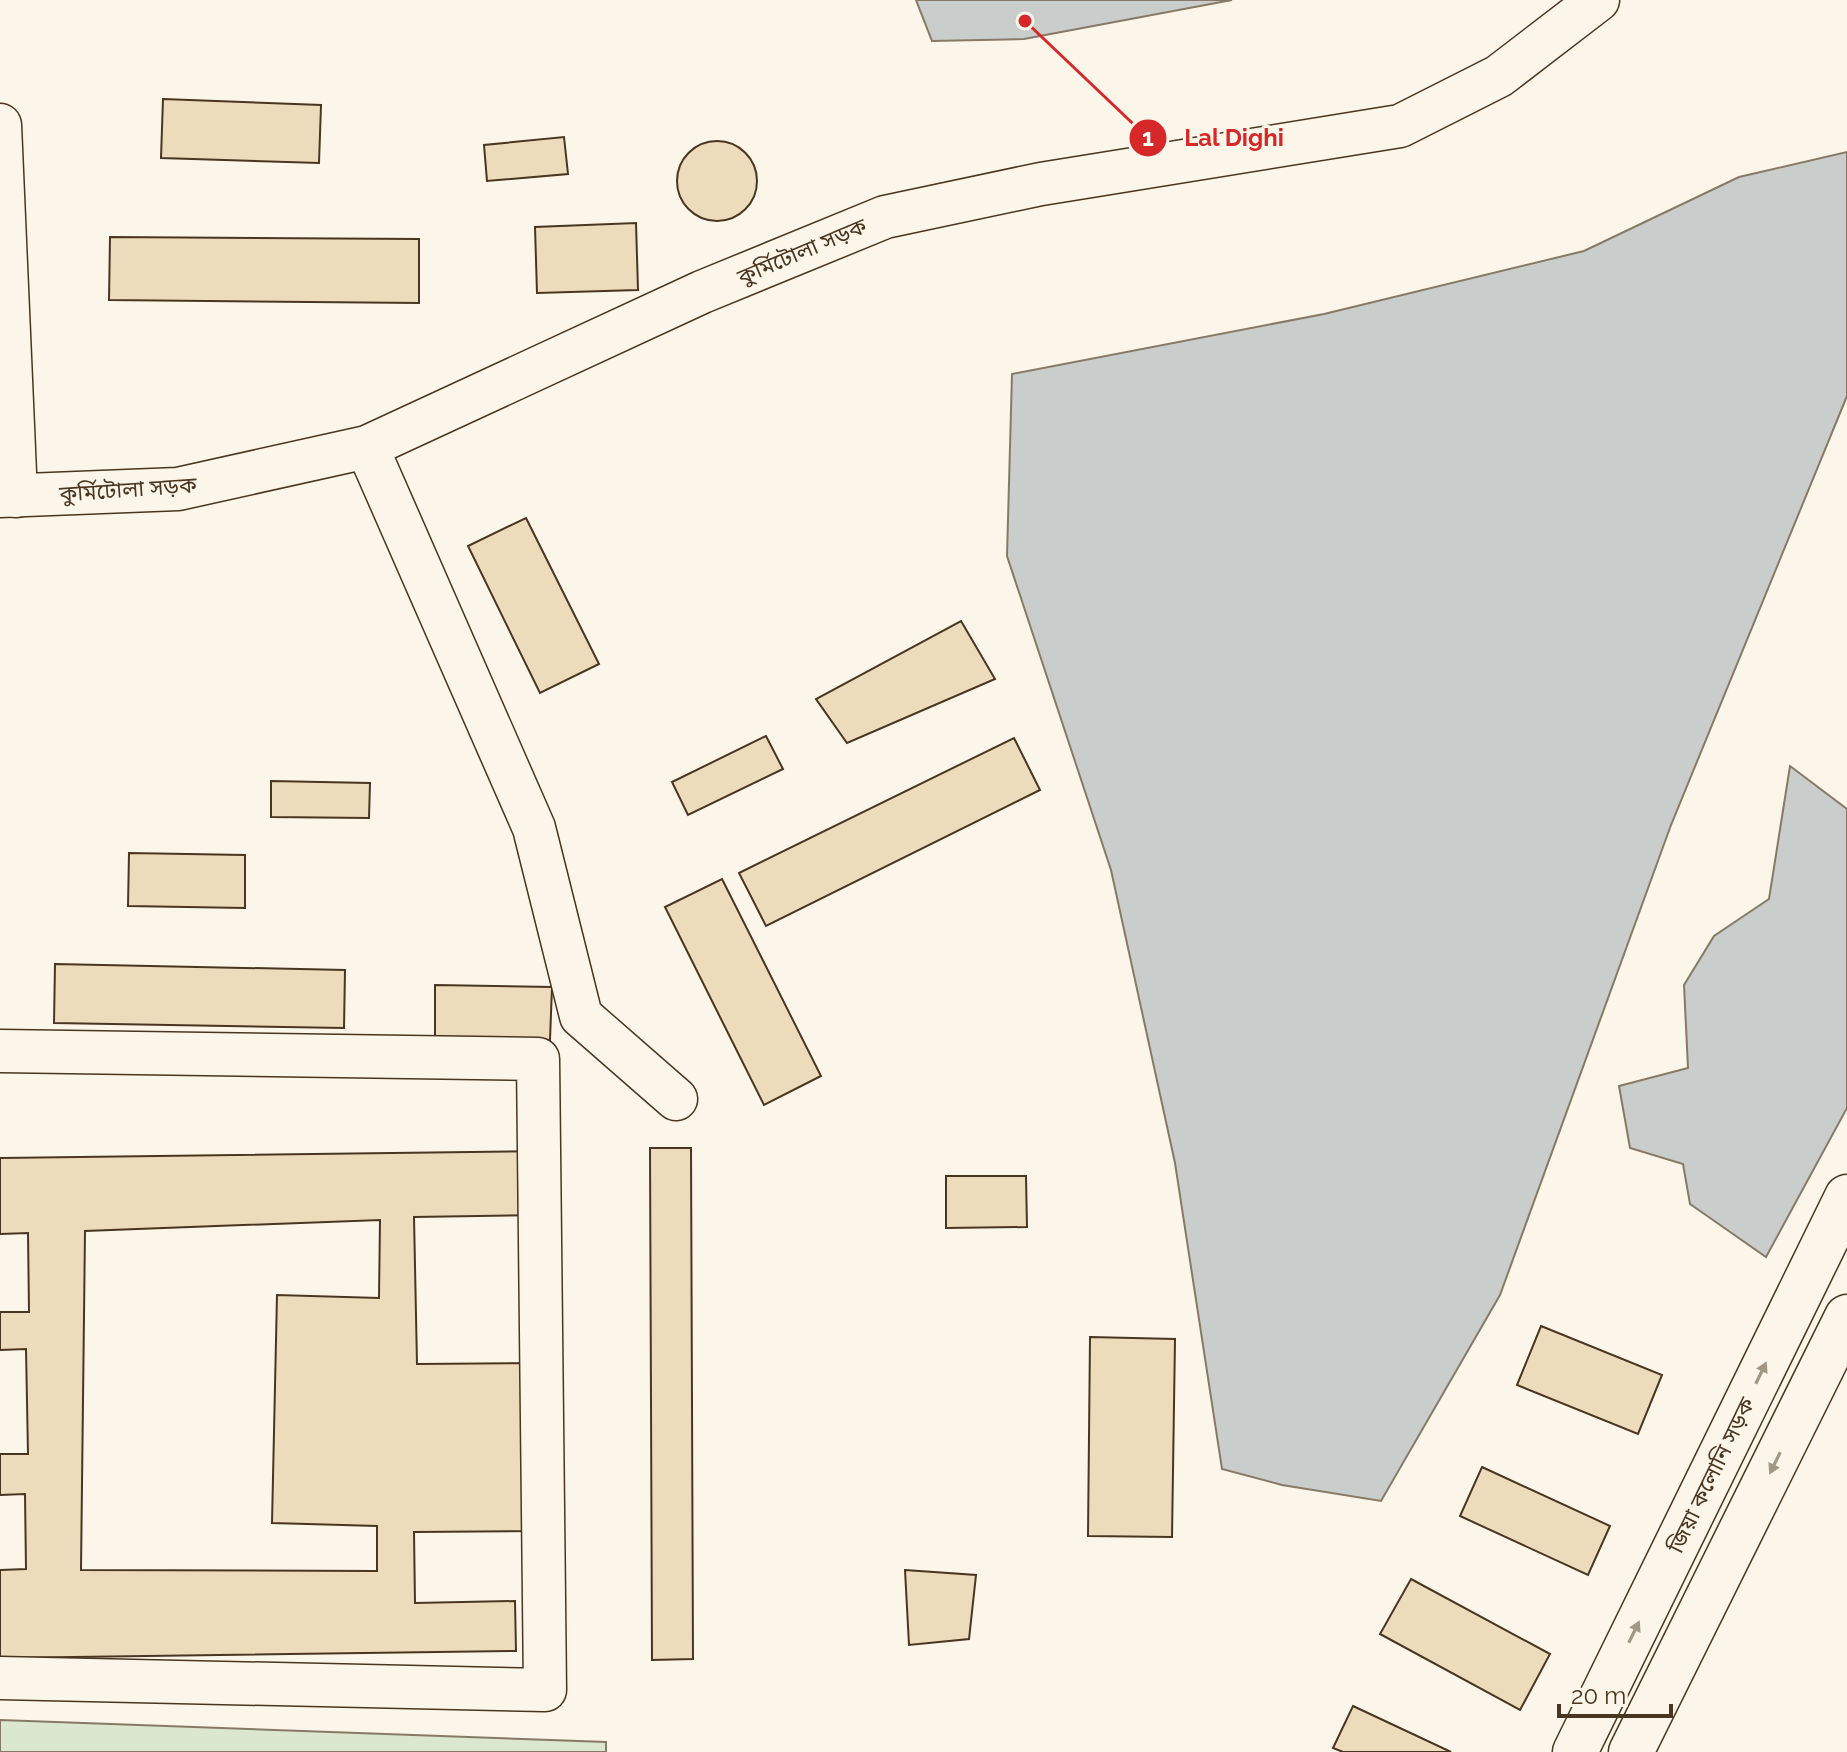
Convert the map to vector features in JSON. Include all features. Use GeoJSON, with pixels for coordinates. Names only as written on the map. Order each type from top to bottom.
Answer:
{"type":"FeatureCollection","features":[{"type":"Feature","properties":{"kind":"main road","name":"জিয়া কলোনি সড়ক"},"geometry":{"type":"LineString","coordinates":[[1575,1752],[1847,1197]]}},
{"type":"Feature","properties":{"kind":"main road"},"geometry":{"type":"LineString","coordinates":[[1631,1752],[1847,1317]]}},
{"type":"Feature","properties":{"kind":"street","name":"কুর্মিটোলা সড়ক"},"geometry":{"type":"LineString","coordinates":[[8,496],[178,489],[367,447],[702,292],[885,217],[1041,184],[1400,126],[1499,76],[1598,0]]}},
{"type":"Feature","properties":{"kind":"street"},"geometry":{"type":"LineString","coordinates":[[0,125],[8,496]]}},
{"type":"Feature","properties":{"kind":"street"},"geometry":{"type":"LineString","coordinates":[[367,447],[534,828],[581,1016],[676,1099]]}},
{"type":"Feature","properties":{"kind":"street"},"geometry":{"type":"LineString","coordinates":[[0,1051],[538,1059],[545,1690],[0,1678]]}},
{"type":"Feature","properties":{"kind":"green space"},"geometry":{"type":"Polygon","coordinates":[[[0,1720],[606,1742],[606,1752],[0,1752],[0,1720]]]}},
{"type":"Feature","properties":{"kind":"shaded area"},"geometry":{"type":"Polygon","coordinates":[[[916,0],[1232,0],[1024,39],[932,41],[916,0]]]}},
{"type":"Feature","properties":{"kind":"shaded area"},"geometry":{"type":"Polygon","coordinates":[[[1847,152],[1847,396],[1671,825],[1500,1295],[1381,1501],[1282,1485],[1222,1469],[1175,1163],[1111,870],[1007,556],[1012,374],[1324,314],[1584,251],[1739,177],[1847,152]]]}},
{"type":"Feature","properties":{"kind":"shaded area"},"geometry":{"type":"Polygon","coordinates":[[[1790,766],[1847,809],[1847,1108],[1766,1257],[1690,1204],[1683,1164],[1630,1148],[1619,1086],[1688,1068],[1684,985],[1714,936],[1769,899],[1790,766]]]}},
{"type":"Feature","properties":{"kind":"building"},"geometry":{"type":"Polygon","coordinates":[[[163,99],[321,105],[319,163],[161,158],[163,99]]]}},
{"type":"Feature","properties":{"kind":"building"},"geometry":{"type":"Polygon","coordinates":[[[564,137],[568,174],[487,181],[484,145],[564,137]]]}},
{"type":"Feature","properties":{"kind":"building"},"geometry":{"type":"Polygon","coordinates":[[[709,141],[725,141],[746,152],[757,173],[757,189],[746,210],[725,221],[709,221],[695,215],[683,203],[677,189],[677,173],[683,159],[695,147],[709,141]]]}},
{"type":"Feature","properties":{"kind":"building"},"geometry":{"type":"Polygon","coordinates":[[[636,223],[638,290],[537,293],[535,227],[636,223]]]}},
{"type":"Feature","properties":{"kind":"building"},"geometry":{"type":"Polygon","coordinates":[[[110,237],[419,239],[419,303],[109,300],[110,237]]]}},
{"type":"Feature","properties":{"kind":"building"},"geometry":{"type":"Polygon","coordinates":[[[526,518],[599,664],[540,693],[468,546],[526,518]]]}},
{"type":"Feature","properties":{"kind":"building"},"geometry":{"type":"Polygon","coordinates":[[[961,621],[995,679],[847,743],[816,699],[961,621]]]}},
{"type":"Feature","properties":{"kind":"building"},"geometry":{"type":"Polygon","coordinates":[[[766,736],[783,769],[688,815],[672,782],[766,736]]]}},
{"type":"Feature","properties":{"kind":"building"},"geometry":{"type":"Polygon","coordinates":[[[1014,738],[1040,790],[766,926],[739,873],[1014,738]]]}},
{"type":"Feature","properties":{"kind":"building"},"geometry":{"type":"Polygon","coordinates":[[[271,781],[370,783],[369,818],[271,817],[271,781]]]}},
{"type":"Feature","properties":{"kind":"building"},"geometry":{"type":"Polygon","coordinates":[[[129,853],[245,855],[245,908],[128,906],[129,853]]]}},
{"type":"Feature","properties":{"kind":"building"},"geometry":{"type":"Polygon","coordinates":[[[722,879],[821,1076],[764,1105],[665,907],[722,879]]]}},
{"type":"Feature","properties":{"kind":"building"},"geometry":{"type":"Polygon","coordinates":[[[55,964],[345,970],[344,1028],[54,1023],[55,964]]]}},
{"type":"Feature","properties":{"kind":"building"},"geometry":{"type":"Polygon","coordinates":[[[435,985],[552,987],[550,1040],[435,1037],[435,985]]]}},
{"type":"Feature","properties":{"kind":"building"},"geometry":{"type":"Polygon","coordinates":[[[650,1148],[691,1148],[693,1659],[652,1660],[650,1148]]]}},
{"type":"Feature","properties":{"kind":"building"},"geometry":{"type":"Polygon","coordinates":[[[549,1151],[550,1215],[414,1217],[417,1364],[534,1363],[537,1531],[414,1532],[415,1603],[515,1601],[516,1651],[0,1658],[0,1570],[26,1569],[25,1494],[0,1495],[0,1454],[28,1454],[26,1349],[0,1350],[0,1312],[29,1312],[28,1233],[0,1234],[0,1158],[549,1151]],[[380,1220],[85,1231],[81,1570],[377,1571],[377,1526],[272,1523],[277,1295],[379,1298],[380,1220]]]}},
{"type":"Feature","properties":{"kind":"building"},"geometry":{"type":"Polygon","coordinates":[[[946,1176],[1026,1176],[1027,1227],[946,1228],[946,1176]]]}},
{"type":"Feature","properties":{"kind":"building"},"geometry":{"type":"Polygon","coordinates":[[[1541,1326],[1662,1375],[1638,1434],[1517,1385],[1541,1326]]]}},
{"type":"Feature","properties":{"kind":"building"},"geometry":{"type":"Polygon","coordinates":[[[1090,1337],[1175,1339],[1172,1537],[1088,1536],[1090,1337]]]}},
{"type":"Feature","properties":{"kind":"building"},"geometry":{"type":"Polygon","coordinates":[[[1482,1467],[1610,1526],[1588,1575],[1460,1516],[1482,1467]]]}},
{"type":"Feature","properties":{"kind":"building"},"geometry":{"type":"Polygon","coordinates":[[[905,1570],[976,1575],[969,1639],[909,1645],[905,1570]]]}},
{"type":"Feature","properties":{"kind":"building"},"geometry":{"type":"Polygon","coordinates":[[[1411,1579],[1550,1654],[1520,1710],[1380,1634],[1411,1579]]]}},
{"type":"Feature","properties":{"kind":"building"},"geometry":{"type":"Polygon","coordinates":[[[1353,1706],[1451,1752],[1343,1752],[1333,1748],[1353,1706]]]}},
{"type":"Feature","properties":{"kind":"place","name":"Lal Dighi"},"geometry":{"type":"Point","coordinates":[1025,21]}}]}
